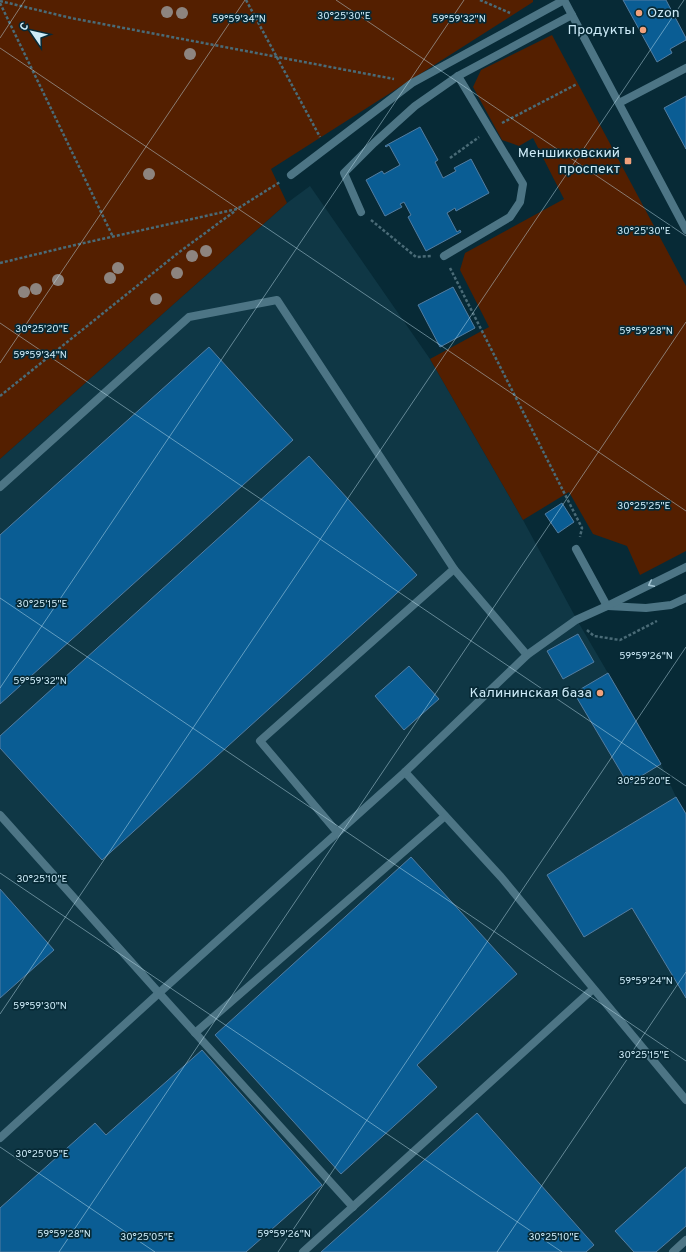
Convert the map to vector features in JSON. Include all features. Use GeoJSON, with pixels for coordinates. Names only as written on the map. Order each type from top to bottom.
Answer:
{"type":"FeatureCollection","features":[{"type":"Feature","properties":{"kind":"street"},"geometry":{"type":"LineString","coordinates":[[291,175],[412,82],[564,0],[686,230]]}},
{"type":"Feature","properties":{"kind":"street"},"geometry":{"type":"LineString","coordinates":[[361,212],[344,173],[374,143],[415,106],[458,76],[572,15]]}},
{"type":"Feature","properties":{"kind":"street"},"geometry":{"type":"LineString","coordinates":[[619,103],[686,68]]}},
{"type":"Feature","properties":{"kind":"street"},"geometry":{"type":"LineString","coordinates":[[444,256],[510,217],[520,202],[523,184],[489,130],[458,76]]}},
{"type":"Feature","properties":{"kind":"street"},"geometry":{"type":"LineString","coordinates":[[0,487],[189,318],[277,300],[454,569],[527,655]]}},
{"type":"Feature","properties":{"kind":"street"},"geometry":{"type":"LineString","coordinates":[[576,549],[608,606]]}},
{"type":"Feature","properties":{"kind":"street"},"geometry":{"type":"LineString","coordinates":[[0,1138],[158,993],[405,772],[527,655],[576,620],[608,606],[686,567]]}},
{"type":"Feature","properties":{"kind":"street"},"geometry":{"type":"LineString","coordinates":[[337,832],[260,741],[454,569]]}},
{"type":"Feature","properties":{"kind":"street"},"geometry":{"type":"LineString","coordinates":[[608,606],[646,608],[671,605],[686,598]]}},
{"type":"Feature","properties":{"kind":"street"},"geometry":{"type":"LineString","coordinates":[[405,772],[500,877],[686,1100]]}},
{"type":"Feature","properties":{"kind":"street"},"geometry":{"type":"LineString","coordinates":[[0,815],[158,993],[353,1207]]}},
{"type":"Feature","properties":{"kind":"street"},"geometry":{"type":"LineString","coordinates":[[195,1033],[445,816]]}},
{"type":"Feature","properties":{"kind":"street"},"geometry":{"type":"LineString","coordinates":[[303,1252],[593,989]]}},
{"type":"Feature","properties":{"kind":"street"},"geometry":{"type":"LineString","coordinates":[[673,1252],[686,1240]]}},
{"type":"Feature","properties":{"kind":"path"},"geometry":{"type":"LineString","coordinates":[[246,0],[326,148]]}},
{"type":"Feature","properties":{"kind":"path"},"geometry":{"type":"LineString","coordinates":[[480,0],[527,20]]}},
{"type":"Feature","properties":{"kind":"path"},"geometry":{"type":"LineString","coordinates":[[0,2],[71,18],[412,82]]}},
{"type":"Feature","properties":{"kind":"path"},"geometry":{"type":"LineString","coordinates":[[0,2],[113,237]]}},
{"type":"Feature","properties":{"kind":"path"},"geometry":{"type":"LineString","coordinates":[[450,158],[489,130],[577,84]]}},
{"type":"Feature","properties":{"kind":"path"},"geometry":{"type":"LineString","coordinates":[[0,396],[178,253],[237,209],[291,175]]}},
{"type":"Feature","properties":{"kind":"path"},"geometry":{"type":"LineString","coordinates":[[0,263],[237,209]]}},
{"type":"Feature","properties":{"kind":"path"},"geometry":{"type":"LineString","coordinates":[[361,212],[416,257],[444,256],[582,528],[576,549]]}},
{"type":"Feature","properties":{"kind":"path"},"geometry":{"type":"LineString","coordinates":[[576,620],[594,636],[620,640],[660,620]]}},
{"type":"Feature","properties":{"kind":"shaded area"},"geometry":{"type":"Polygon","coordinates":[[[0,0],[533,0],[533,2],[271,169],[287,203],[0,459],[0,0]]]}},
{"type":"Feature","properties":{"kind":"shaded area"},"geometry":{"type":"Polygon","coordinates":[[[552,35],[686,286],[686,551],[640,575],[627,546],[593,534],[569,492],[523,520],[430,359],[489,327],[460,270],[465,253],[564,199],[533,138],[519,146],[502,140],[473,87],[481,70],[552,35]]]}},
{"type":"Feature","properties":{"kind":"shaded area"},"geometry":{"type":"Polygon","coordinates":[[[310,186],[430,359],[523,520],[577,620],[661,764],[676,797],[686,812],[686,1252],[0,1252],[0,459],[287,203],[310,186]]]}},
{"type":"Feature","properties":{"kind":"building"},"geometry":{"type":"Polygon","coordinates":[[[623,0],[666,0],[686,40],[670,49],[672,53],[657,62],[623,0]]]}},
{"type":"Feature","properties":{"kind":"building"},"geometry":{"type":"Polygon","coordinates":[[[686,96],[686,149],[664,108],[686,96]]]}},
{"type":"Feature","properties":{"kind":"building"},"geometry":{"type":"Polygon","coordinates":[[[420,127],[438,160],[435,162],[443,178],[456,171],[454,168],[471,159],[489,193],[456,211],[455,208],[447,213],[457,232],[460,230],[461,232],[426,251],[408,217],[411,215],[404,202],[400,204],[402,207],[385,216],[366,180],[382,171],[384,174],[400,165],[389,145],[386,147],[385,146],[420,127]]]}},
{"type":"Feature","properties":{"kind":"building"},"geometry":{"type":"Polygon","coordinates":[[[453,287],[475,328],[440,347],[418,305],[453,287]]]}},
{"type":"Feature","properties":{"kind":"building"},"geometry":{"type":"Polygon","coordinates":[[[209,347],[293,440],[0,704],[0,535],[209,347]]]}},
{"type":"Feature","properties":{"kind":"building"},"geometry":{"type":"Polygon","coordinates":[[[309,456],[417,575],[102,860],[0,748],[0,736],[309,456]]]}},
{"type":"Feature","properties":{"kind":"building"},"geometry":{"type":"Polygon","coordinates":[[[562,503],[574,522],[558,533],[545,514],[562,503]]]}},
{"type":"Feature","properties":{"kind":"building"},"geometry":{"type":"Polygon","coordinates":[[[578,634],[594,662],[563,679],[547,651],[578,634]]]}},
{"type":"Feature","properties":{"kind":"building"},"geometry":{"type":"Polygon","coordinates":[[[409,666],[439,699],[404,730],[375,696],[409,666]]]}},
{"type":"Feature","properties":{"kind":"building"},"geometry":{"type":"Polygon","coordinates":[[[608,673],[661,764],[628,784],[574,693],[608,673]]]}},
{"type":"Feature","properties":{"kind":"building"},"geometry":{"type":"Polygon","coordinates":[[[676,797],[686,814],[686,998],[632,908],[584,937],[547,875],[676,797]]]}},
{"type":"Feature","properties":{"kind":"building"},"geometry":{"type":"Polygon","coordinates":[[[411,857],[517,974],[417,1065],[437,1087],[341,1174],[215,1035],[411,857]]]}},
{"type":"Feature","properties":{"kind":"building"},"geometry":{"type":"Polygon","coordinates":[[[0,889],[54,950],[0,998],[0,889]]]}},
{"type":"Feature","properties":{"kind":"building"},"geometry":{"type":"Polygon","coordinates":[[[202,1050],[322,1185],[246,1252],[0,1252],[0,1208],[95,1123],[106,1135],[202,1050]]]}},
{"type":"Feature","properties":{"kind":"building"},"geometry":{"type":"Polygon","coordinates":[[[477,1113],[594,1245],[586,1252],[321,1252],[477,1113]]]}},
{"type":"Feature","properties":{"kind":"building"},"geometry":{"type":"Polygon","coordinates":[[[686,1167],[686,1226],[656,1252],[634,1252],[615,1231],[686,1167]]]}},
{"type":"Feature","properties":{"kind":"place","name":"Ozon"},"geometry":{"type":"Point","coordinates":[639,13]}},
{"type":"Feature","properties":{"kind":"place","name":"Продукты"},"geometry":{"type":"Point","coordinates":[643,30]}},
{"type":"Feature","properties":{"kind":"place","name":"Меншиковский проспект"},"geometry":{"type":"Point","coordinates":[628,161]}},
{"type":"Feature","properties":{"kind":"place","name":"Калининская база"},"geometry":{"type":"Point","coordinates":[600,693]}}]}
